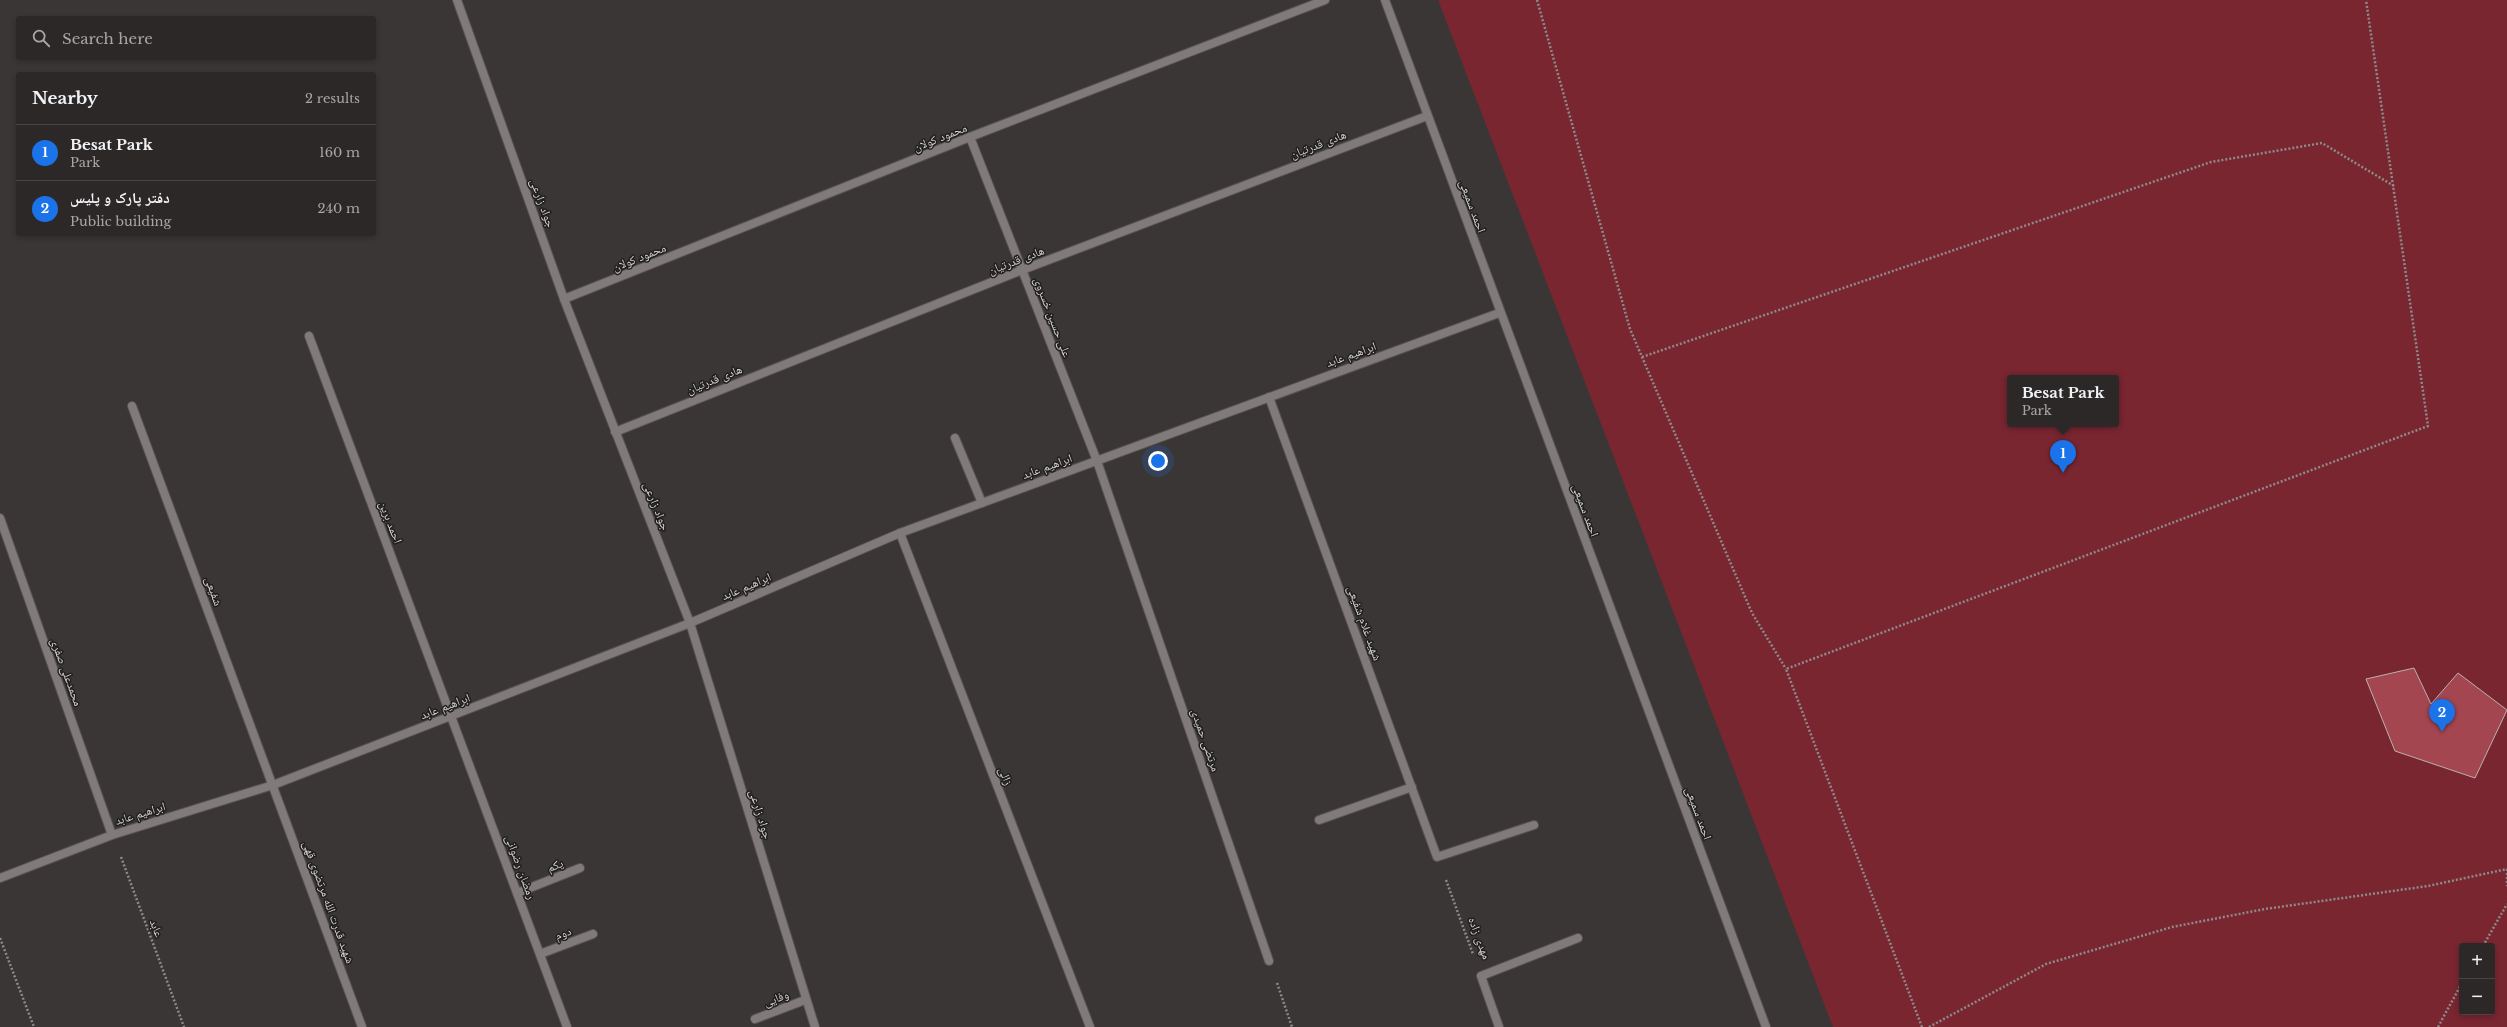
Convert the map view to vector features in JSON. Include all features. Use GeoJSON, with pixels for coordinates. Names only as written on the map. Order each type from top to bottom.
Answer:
{"type":"FeatureCollection","features":[{"type":"Feature","properties":{"kind":"street","name":"جواد زارعی"},"geometry":{"type":"LineString","coordinates":[[457,0],[564,299],[690,623],[805,1000],[815,1027]]}},
{"type":"Feature","properties":{"kind":"street","name":"محمود کولان"},"geometry":{"type":"LineString","coordinates":[[564,299],[970,137],[1325,0]]}},
{"type":"Feature","properties":{"kind":"street","name":"احمد سمیعی"},"geometry":{"type":"LineString","coordinates":[[1385,0],[1499,313],[1766,1027]]}},
{"type":"Feature","properties":{"kind":"street","name":"هادی قدرتیان"},"geometry":{"type":"LineString","coordinates":[[615,432],[1022,270],[1427,116]]}},
{"type":"Feature","properties":{"kind":"street","name":"علی حسین خسروی"},"geometry":{"type":"LineString","coordinates":[[970,137],[1097,461]]}},
{"type":"Feature","properties":{"kind":"street","name":"ابراهیم عابد"},"geometry":{"type":"LineString","coordinates":[[0,878],[112,834],[273,785],[690,623],[900,533],[1499,313]]}},
{"type":"Feature","properties":{"kind":"street","name":"احمد برین"},"geometry":{"type":"LineString","coordinates":[[308,336],[451,716]]}},
{"type":"Feature","properties":{"kind":"street","name":"شهید غلام شفیعی"},"geometry":{"type":"LineString","coordinates":[[1269,397],[1437,857]]}},
{"type":"Feature","properties":{"kind":"street","name":"شفیعی"},"geometry":{"type":"LineString","coordinates":[[132,406],[273,785]]}},
{"type":"Feature","properties":{"kind":"street"},"geometry":{"type":"LineString","coordinates":[[955,438],[982,503]]}},
{"type":"Feature","properties":{"kind":"street","name":"مرتضی حمیدی"},"geometry":{"type":"LineString","coordinates":[[1097,461],[1270,961]]}},
{"type":"Feature","properties":{"kind":"street","name":"محمدعلی صفری"},"geometry":{"type":"LineString","coordinates":[[0,518],[112,834]]}},
{"type":"Feature","properties":{"kind":"street","name":"زالی"},"geometry":{"type":"LineString","coordinates":[[900,533],[1090,1027]]}},
{"type":"Feature","properties":{"kind":"street","name":"رمضان رضوانی"},"geometry":{"type":"LineString","coordinates":[[451,716],[567,1027]]}},
{"type":"Feature","properties":{"kind":"street","name":"شهید قدرت الله مرتضوی قهی"},"geometry":{"type":"LineString","coordinates":[[273,785],[362,1027]]}},
{"type":"Feature","properties":{"kind":"street"},"geometry":{"type":"LineString","coordinates":[[1319,820],[1412,787]]}},
{"type":"Feature","properties":{"kind":"street"},"geometry":{"type":"LineString","coordinates":[[1437,857],[1534,825]]}},
{"type":"Feature","properties":{"kind":"street","name":"یکم"},"geometry":{"type":"LineString","coordinates":[[517,893],[580,868]]}},
{"type":"Feature","properties":{"kind":"street","name":"دوم"},"geometry":{"type":"LineString","coordinates":[[540,954],[593,934]]}},
{"type":"Feature","properties":{"kind":"street"},"geometry":{"type":"LineString","coordinates":[[1481,976],[1578,938]]}},
{"type":"Feature","properties":{"kind":"street","name":"مهدی زاده"},"geometry":{"type":"LineString","coordinates":[[1481,976],[1499,1027]]}},
{"type":"Feature","properties":{"kind":"street","name":"وفایی"},"geometry":{"type":"LineString","coordinates":[[756,1019],[805,1000]]}},
{"type":"Feature","properties":{"kind":"path"},"geometry":{"type":"LineString","coordinates":[[1537,0],[1630,329],[1752,613],[1786,669],[1922,1027]]}},
{"type":"Feature","properties":{"kind":"path"},"geometry":{"type":"LineString","coordinates":[[1786,669],[2428,426],[2366,0]]}},
{"type":"Feature","properties":{"kind":"path"},"geometry":{"type":"LineString","coordinates":[[1642,357],[2211,162],[2322,143],[2394,186]]}},
{"type":"Feature","properties":{"kind":"path","name":"عابد"},"geometry":{"type":"LineString","coordinates":[[112,834],[184,1027]]}},
{"type":"Feature","properties":{"kind":"path","name":"مهدی زاده"},"geometry":{"type":"LineString","coordinates":[[1437,857],[1481,976]]}},
{"type":"Feature","properties":{"kind":"path"},"geometry":{"type":"LineString","coordinates":[[1929,1027],[2046,964],[2172,926],[2264,909],[2428,886],[2507,869],[2507,886]]}},
{"type":"Feature","properties":{"kind":"path"},"geometry":{"type":"LineString","coordinates":[[2485,943],[2507,904]]}},
{"type":"Feature","properties":{"kind":"path"},"geometry":{"type":"LineString","coordinates":[[0,938],[34,1027]]}},
{"type":"Feature","properties":{"kind":"path"},"geometry":{"type":"LineString","coordinates":[[1270,961],[1292,1027]]}},
{"type":"Feature","properties":{"kind":"path"},"geometry":{"type":"LineString","coordinates":[[2438,1027],[2459,988]]}},
{"type":"Feature","properties":{"kind":"shaded area"},"geometry":{"type":"Polygon","coordinates":[[[1438,0],[2507,0],[2507,1027],[1833,1027],[1438,0]]]}},
{"type":"Feature","properties":{"kind":"building"},"geometry":{"type":"Polygon","coordinates":[[[2414,668],[2431,704],[2458,673],[2507,710],[2475,778],[2395,751],[2366,679],[2414,668]]]}},
{"type":"Feature","properties":{"kind":"place","name":"Besat Park"},"geometry":{"type":"Point","coordinates":[2063,473]}},
{"type":"Feature","properties":{"kind":"place","name":"دفتر پارک و پلیس"},"geometry":{"type":"Point","coordinates":[2442,732]}}]}
